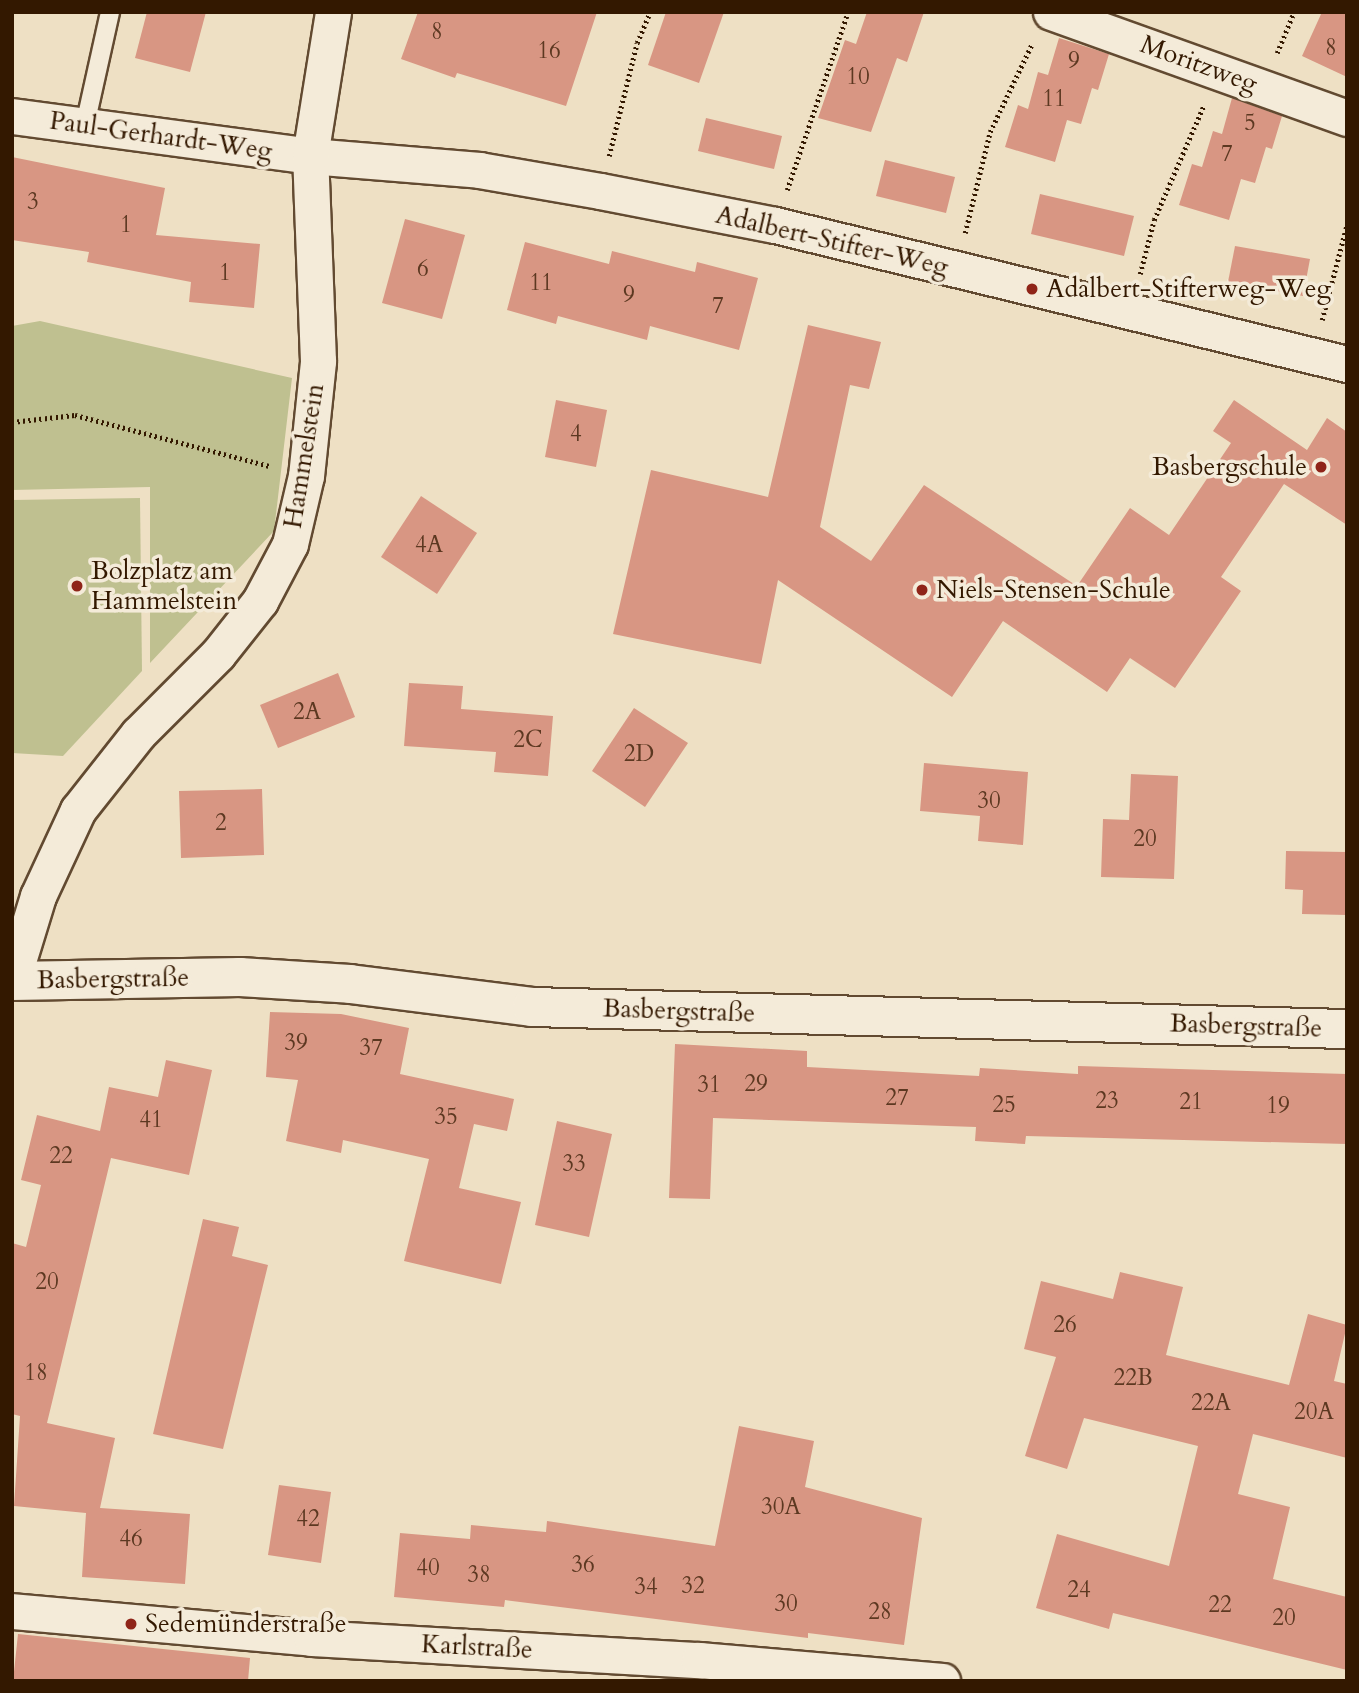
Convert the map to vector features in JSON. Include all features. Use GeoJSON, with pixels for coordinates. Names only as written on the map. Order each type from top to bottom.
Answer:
{"type":"FeatureCollection","features":[{"type":"Feature","properties":{"kind":"main road","name":"Basbergstraße"},"geometry":{"type":"LineString","coordinates":[[12,981],[240,977],[350,984],[532,1007],[1347,1029]]}},
{"type":"Feature","properties":{"kind":"street","name":"Hammelstein"},"geometry":{"type":"LineString","coordinates":[[12,981],[38,896],[78,810],[138,734],[218,654],[260,601],[290,544],[306,476],[318,361],[310,156],[333,12]]}},
{"type":"Feature","properties":{"kind":"street","name":"Moritzweg"},"geometry":{"type":"LineString","coordinates":[[1043,24],[1219,70],[1347,118]]}},
{"type":"Feature","properties":{"kind":"street","name":"Paul-Gerhardt-Weg"},"geometry":{"type":"LineString","coordinates":[[12,116],[310,156]]}},
{"type":"Feature","properties":{"kind":"street","name":"Adalbert-Stifter-Weg"},"geometry":{"type":"LineString","coordinates":[[310,156],[479,170],[775,225],[1330,361]]}},
{"type":"Feature","properties":{"kind":"street","name":"Karlstraße"},"geometry":{"type":"LineString","coordinates":[[12,1611],[312,1638],[699,1660],[943,1681]]}},
{"type":"Feature","properties":{"kind":"lane"},"geometry":{"type":"LineString","coordinates":[[85,125],[110,12]]}},
{"type":"Feature","properties":{"kind":"path"},"geometry":{"type":"LineString","coordinates":[[600,191],[637,43],[650,12]]}},
{"type":"Feature","properties":{"kind":"path"},"geometry":{"type":"LineString","coordinates":[[775,225],[849,12]]}},
{"type":"Feature","properties":{"kind":"path"},"geometry":{"type":"LineString","coordinates":[[956,271],[990,132],[1043,24]]}},
{"type":"Feature","properties":{"kind":"path"},"geometry":{"type":"LineString","coordinates":[[1130,312],[1154,220],[1219,70]]}},
{"type":"Feature","properties":{"kind":"path"},"geometry":{"type":"LineString","coordinates":[[1330,361],[1347,224]]}},
{"type":"Feature","properties":{"kind":"path"},"geometry":{"type":"LineString","coordinates":[[12,422],[75,415],[306,476]]}},
{"type":"Feature","properties":{"kind":"green space"},"geometry":{"type":"Polygon","coordinates":[[[40,321],[292,378],[274,531],[150,663],[150,487],[12,490],[12,326],[40,321]]]}},
{"type":"Feature","properties":{"kind":"green space","name":"Bolzplatz am Hammelstein"},"geometry":{"type":"Polygon","coordinates":[[[140,498],[142,671],[63,756],[12,753],[12,500],[140,498]]]}},
{"type":"Feature","properties":{"kind":"building"},"geometry":{"type":"Polygon","coordinates":[[[147,12],[206,12],[190,72],[135,58],[147,12]]]}},
{"type":"Feature","properties":{"kind":"building"},"geometry":{"type":"Polygon","coordinates":[[[418,12],[597,12],[566,106],[457,73],[455,78],[401,59],[418,12]]]}},
{"type":"Feature","properties":{"kind":"building"},"geometry":{"type":"Polygon","coordinates":[[[666,12],[724,12],[699,83],[648,65],[666,12]]]}},
{"type":"Feature","properties":{"kind":"building"},"geometry":{"type":"Polygon","coordinates":[[[867,12],[924,12],[907,62],[897,58],[871,132],[818,118],[845,40],[856,44],[867,12]]]}},
{"type":"Feature","properties":{"kind":"building"},"geometry":{"type":"Polygon","coordinates":[[[1322,12],[1347,12],[1347,77],[1302,56],[1322,12]]]}},
{"type":"Feature","properties":{"kind":"building"},"geometry":{"type":"Polygon","coordinates":[[[1059,38],[1109,54],[1098,90],[1092,88],[1081,124],[1067,120],[1055,162],[1005,147],[1018,105],[1028,109],[1038,72],[1048,75],[1059,38]]]}},
{"type":"Feature","properties":{"kind":"building"},"geometry":{"type":"Polygon","coordinates":[[[1232,98],[1282,116],[1272,149],[1266,147],[1255,183],[1241,179],[1229,220],[1179,205],[1192,164],[1202,167],[1213,131],[1222,134],[1232,98]]]}},
{"type":"Feature","properties":{"kind":"building"},"geometry":{"type":"Polygon","coordinates":[[[706,118],[782,136],[774,169],[698,151],[706,118]]]}},
{"type":"Feature","properties":{"kind":"building"},"geometry":{"type":"Polygon","coordinates":[[[12,157],[165,188],[156,235],[260,244],[254,308],[189,302],[191,282],[87,262],[89,252],[12,240],[12,157]]]}},
{"type":"Feature","properties":{"kind":"building"},"geometry":{"type":"Polygon","coordinates":[[[885,160],[955,177],[946,213],[876,196],[885,160]]]}},
{"type":"Feature","properties":{"kind":"building"},"geometry":{"type":"Polygon","coordinates":[[[1040,194],[1134,216],[1124,256],[1031,234],[1040,194]]]}},
{"type":"Feature","properties":{"kind":"building"},"geometry":{"type":"Polygon","coordinates":[[[405,219],[465,235],[442,319],[382,303],[405,219]]]}},
{"type":"Feature","properties":{"kind":"building"},"geometry":{"type":"Polygon","coordinates":[[[525,242],[609,264],[612,251],[695,272],[697,262],[758,278],[739,350],[650,326],[647,340],[558,316],[556,324],[507,310],[525,242]]]}},
{"type":"Feature","properties":{"kind":"building"},"geometry":{"type":"Polygon","coordinates":[[[1235,246],[1310,259],[1303,296],[1228,282],[1235,246]]]}},
{"type":"Feature","properties":{"kind":"building"},"geometry":{"type":"Polygon","coordinates":[[[808,325],[881,342],[869,389],[850,385],[820,527],[871,561],[924,485],[1077,586],[1130,508],[1169,535],[1231,443],[1213,431],[1234,400],[1307,450],[1327,418],[1347,432],[1347,525],[1284,484],[1221,577],[1241,591],[1175,688],[1130,658],[1107,692],[1003,621],[952,697],[778,580],[761,664],[613,634],[651,470],[768,497],[808,325]]]}},
{"type":"Feature","properties":{"kind":"building"},"geometry":{"type":"Polygon","coordinates":[[[556,400],[607,410],[596,467],[545,457],[556,400]]]}},
{"type":"Feature","properties":{"kind":"building"},"geometry":{"type":"Polygon","coordinates":[[[421,496],[477,533],[437,594],[381,557],[421,496]]]}},
{"type":"Feature","properties":{"kind":"building"},"geometry":{"type":"Polygon","coordinates":[[[338,673],[355,717],[278,748],[260,705],[338,673]]]}},
{"type":"Feature","properties":{"kind":"building"},"geometry":{"type":"Polygon","coordinates":[[[409,683],[463,686],[461,709],[553,716],[548,776],[494,772],[496,752],[404,746],[409,683]]]}},
{"type":"Feature","properties":{"kind":"building"},"geometry":{"type":"Polygon","coordinates":[[[634,708],[688,743],[645,807],[592,771],[634,708]]]}},
{"type":"Feature","properties":{"kind":"building"},"geometry":{"type":"Polygon","coordinates":[[[924,763],[1028,772],[1023,845],[978,841],[980,816],[920,811],[924,763]]]}},
{"type":"Feature","properties":{"kind":"building"},"geometry":{"type":"Polygon","coordinates":[[[1131,774],[1178,776],[1174,879],[1101,877],[1103,819],[1129,820],[1131,774]]]}},
{"type":"Feature","properties":{"kind":"building"},"geometry":{"type":"Polygon","coordinates":[[[262,789],[264,855],[181,858],[179,791],[262,789]]]}},
{"type":"Feature","properties":{"kind":"building"},"geometry":{"type":"Polygon","coordinates":[[[1286,851],[1347,852],[1347,915],[1302,914],[1303,890],[1285,889],[1286,851]]]}},
{"type":"Feature","properties":{"kind":"building"},"geometry":{"type":"Polygon","coordinates":[[[270,1012],[341,1014],[409,1028],[400,1074],[514,1099],[507,1131],[474,1124],[459,1188],[521,1202],[501,1284],[404,1261],[429,1159],[343,1140],[341,1153],[286,1141],[298,1080],[266,1077],[270,1012]]]}},
{"type":"Feature","properties":{"kind":"building"},"geometry":{"type":"Polygon","coordinates":[[[675,1044],[807,1051],[807,1067],[979,1076],[980,1068],[1078,1074],[1078,1066],[1347,1074],[1347,1144],[1026,1136],[1025,1144],[975,1141],[976,1127],[713,1118],[710,1199],[669,1198],[675,1044]]]}},
{"type":"Feature","properties":{"kind":"building"},"geometry":{"type":"Polygon","coordinates":[[[166,1060],[212,1070],[189,1175],[111,1158],[47,1423],[115,1438],[100,1508],[190,1514],[185,1584],[82,1577],[86,1513],[14,1506],[20,1416],[12,1414],[12,1243],[26,1247],[41,1185],[21,1180],[37,1115],[100,1131],[109,1087],[158,1097],[166,1060]]]}},
{"type":"Feature","properties":{"kind":"building"},"geometry":{"type":"Polygon","coordinates":[[[557,1121],[612,1134],[589,1237],[535,1225],[557,1121]]]}},
{"type":"Feature","properties":{"kind":"building"},"geometry":{"type":"Polygon","coordinates":[[[203,1219],[239,1227],[232,1256],[268,1265],[223,1449],[153,1434],[203,1219]]]}},
{"type":"Feature","properties":{"kind":"building"},"geometry":{"type":"Polygon","coordinates":[[[1120,1272],[1183,1287],[1166,1355],[1289,1385],[1308,1314],[1347,1325],[1334,1381],[1347,1384],[1347,1458],[1253,1434],[1238,1494],[1290,1507],[1273,1579],[1347,1597],[1347,1670],[1113,1613],[1109,1629],[1036,1608],[1057,1534],[1169,1566],[1198,1446],[1084,1418],[1067,1469],[1025,1456],[1056,1357],[1024,1349],[1041,1281],[1113,1299],[1120,1272]]]}},
{"type":"Feature","properties":{"kind":"building"},"geometry":{"type":"Polygon","coordinates":[[[739,1426],[814,1441],[805,1487],[922,1518],[904,1645],[808,1633],[808,1638],[505,1600],[504,1607],[394,1597],[400,1533],[470,1539],[471,1525],[546,1532],[547,1521],[715,1546],[739,1426]]]}},
{"type":"Feature","properties":{"kind":"building"},"geometry":{"type":"Polygon","coordinates":[[[279,1485],[331,1492],[321,1563],[268,1555],[279,1485]]]}},
{"type":"Feature","properties":{"kind":"building"},"geometry":{"type":"Polygon","coordinates":[[[18,1634],[250,1658],[248,1681],[13,1681],[18,1634]]]}},
{"type":"Feature","properties":{"kind":"place","name":"Adalbert-Stifterweg-Weg"},"geometry":{"type":"Point","coordinates":[1032,289]}},
{"type":"Feature","properties":{"kind":"place","name":"Basbergschule"},"geometry":{"type":"Point","coordinates":[1321,467]}},
{"type":"Feature","properties":{"kind":"place","name":"Bolzplatz am Hammelstein"},"geometry":{"type":"Point","coordinates":[77,586]}},
{"type":"Feature","properties":{"kind":"place","name":"Niels-Stensen-Schule"},"geometry":{"type":"Point","coordinates":[922,590]}},
{"type":"Feature","properties":{"kind":"place","name":"Sedemünderstraße"},"geometry":{"type":"Point","coordinates":[131,1624]}}]}
